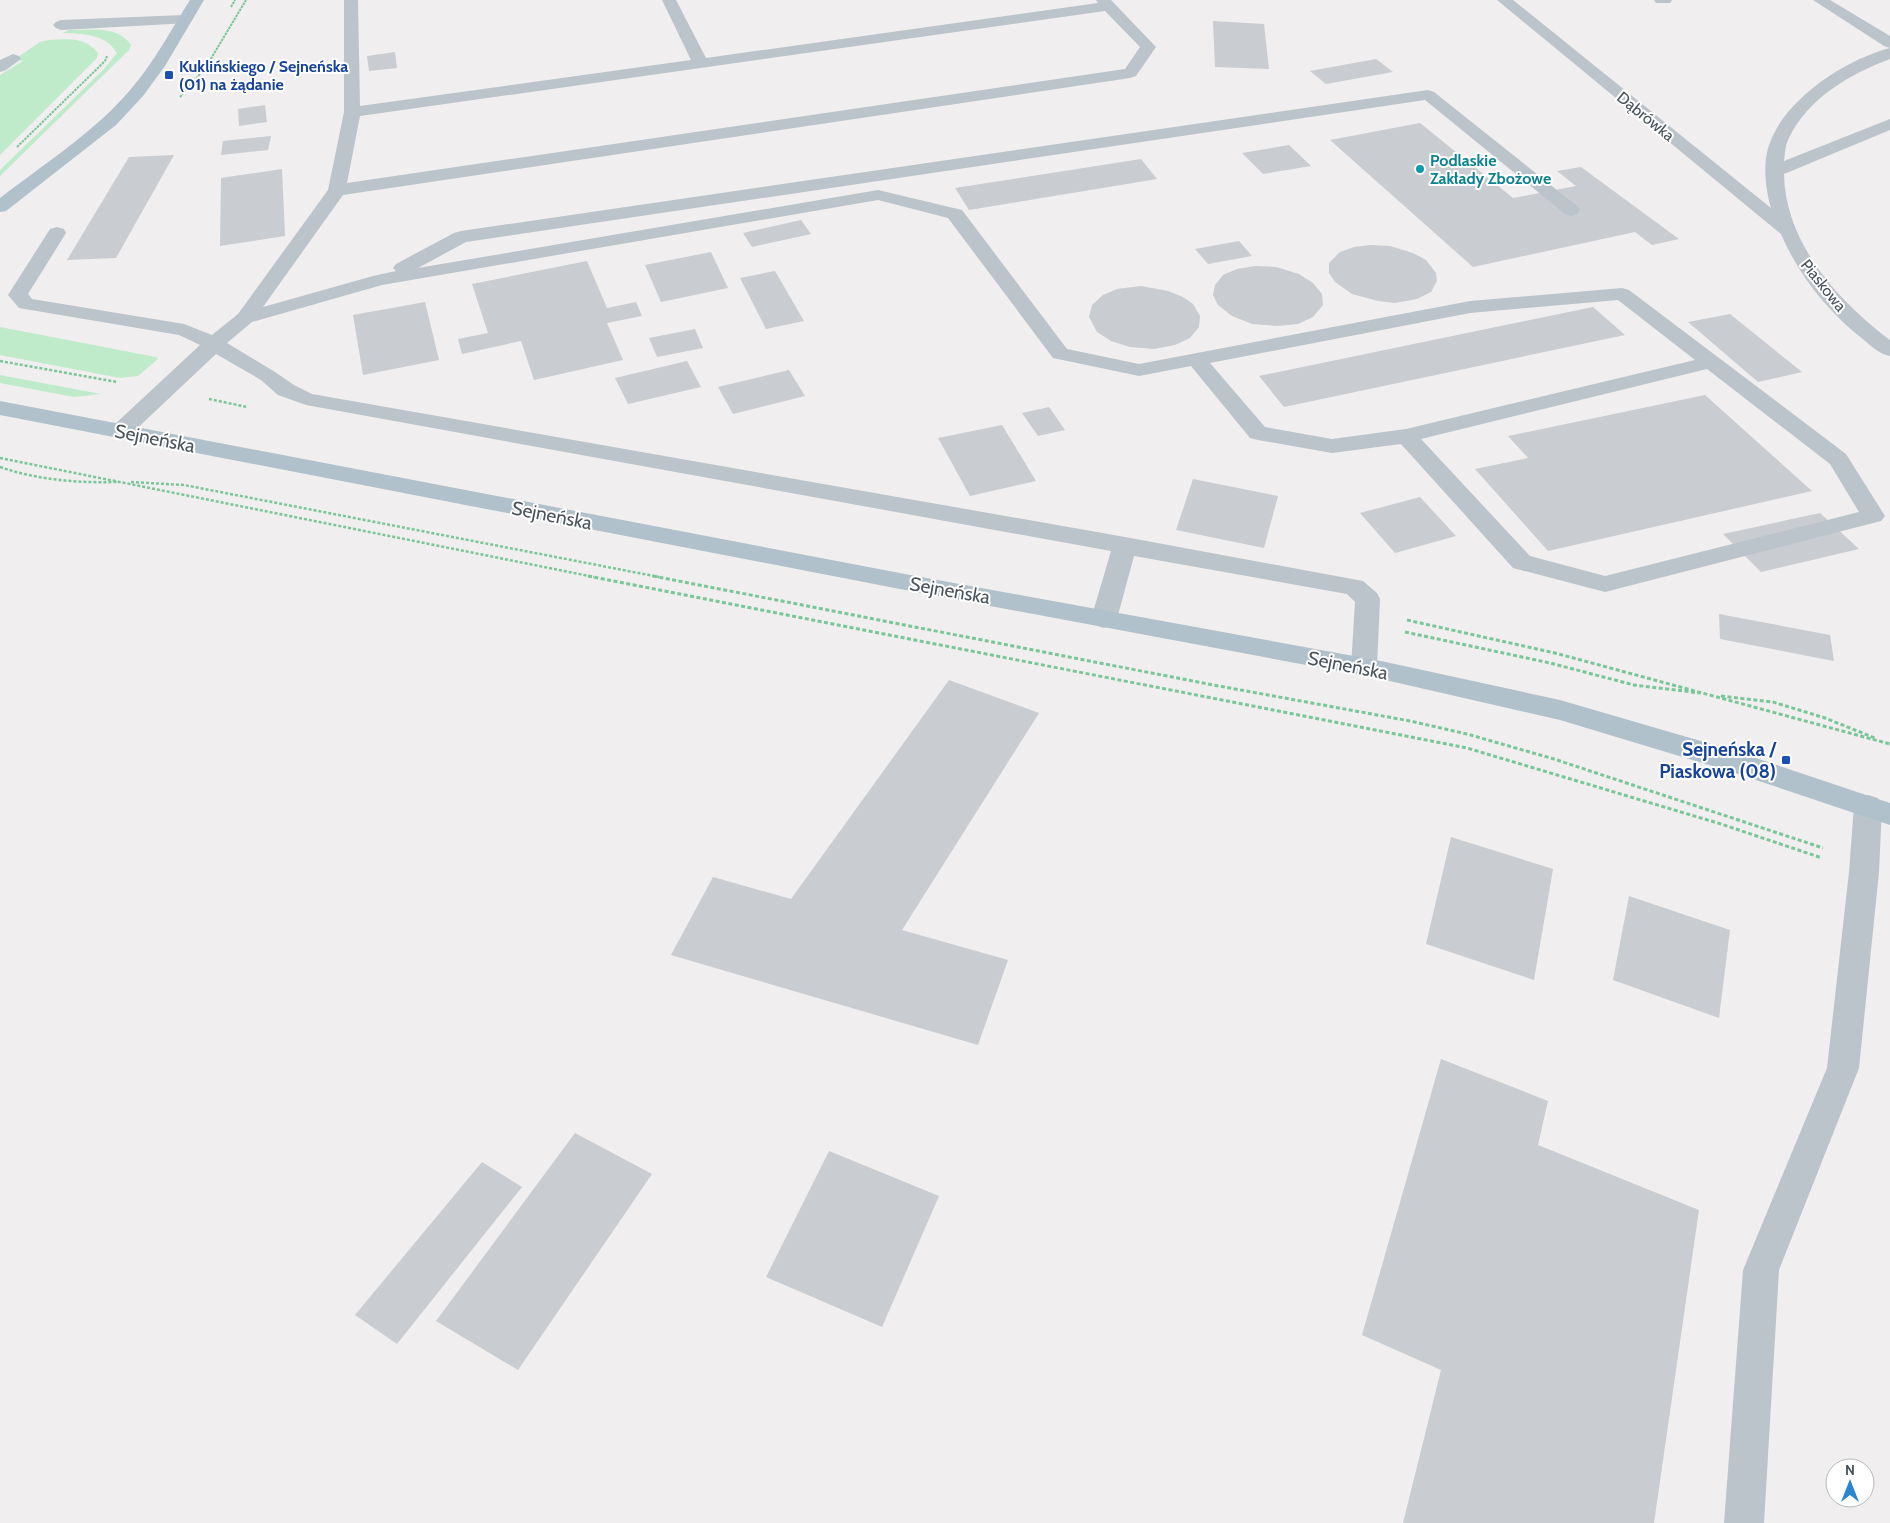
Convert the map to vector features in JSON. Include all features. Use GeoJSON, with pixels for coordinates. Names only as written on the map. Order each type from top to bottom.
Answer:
{"type":"FeatureCollection","features":[{"type":"Feature","properties":{"kind":"main road"},"geometry":{"type":"LineString","coordinates":[[0,207],[110,121],[137,93],[157,66],[197,0]]}},
{"type":"Feature","properties":{"kind":"main road"},"geometry":{"type":"LineString","coordinates":[[0,199],[49,168]]}},
{"type":"Feature","properties":{"kind":"main road","name":"Sejneńska"},"geometry":{"type":"LineString","coordinates":[[0,408],[1364,668],[1560,710],[1735,762],[1879,810]]}},
{"type":"Feature","properties":{"kind":"street"},"geometry":{"type":"LineString","coordinates":[[121,431],[214,344],[245,318],[337,190],[352,112],[350,0]]}},
{"type":"Feature","properties":{"kind":"street"},"geometry":{"type":"LineString","coordinates":[[669,0],[701,63]]}},
{"type":"Feature","properties":{"kind":"street","name":"Dąbrówka"},"geometry":{"type":"LineString","coordinates":[[1504,0],[1788,231]]}},
{"type":"Feature","properties":{"kind":"street"},"geometry":{"type":"LineString","coordinates":[[1820,0],[1890,44]]}},
{"type":"Feature","properties":{"kind":"street"},"geometry":{"type":"LineString","coordinates":[[337,190],[1130,73],[1148,47],[1106,3],[352,112]]}},
{"type":"Feature","properties":{"kind":"street"},"geometry":{"type":"LineString","coordinates":[[61,25],[184,20]]}},
{"type":"Feature","properties":{"kind":"street","name":"Piaskowa"},"geometry":{"type":"LineString","coordinates":[[1890,53],[1868,61],[1838,76],[1814,95],[1794,115],[1780,140],[1775,171],[1778,197],[1788,231],[1805,265],[1831,299],[1857,324],[1890,350]]}},
{"type":"Feature","properties":{"kind":"street"},"geometry":{"type":"LineString","coordinates":[[380,280],[461,238],[1428,95],[1571,210]]}},
{"type":"Feature","properties":{"kind":"street"},"geometry":{"type":"LineString","coordinates":[[1775,171],[1890,124]]}},
{"type":"Feature","properties":{"kind":"street"},"geometry":{"type":"LineString","coordinates":[[245,318],[380,280],[878,195],[955,214],[1060,354],[1139,370],[1470,307],[1622,294],[1838,459],[1873,516],[1605,584],[1522,562],[1406,436]]}},
{"type":"Feature","properties":{"kind":"street"},"geometry":{"type":"LineString","coordinates":[[57,233],[18,295],[26,304],[184,330],[214,344],[268,376],[286,390],[306,399],[1354,587],[1368,599],[1364,668]]}},
{"type":"Feature","properties":{"kind":"street"},"geometry":{"type":"LineString","coordinates":[[1196,359],[1258,433],[1332,446],[1406,436],[1711,362]]}},
{"type":"Feature","properties":{"kind":"street"},"geometry":{"type":"LineString","coordinates":[[1104,619],[1125,545]]}},
{"type":"Feature","properties":{"kind":"street"},"geometry":{"type":"LineString","coordinates":[[1744,1523],[1761,1270],[1843,1068],[1864,866],[1879,810]]}},
{"type":"Feature","properties":{"kind":"path"},"geometry":{"type":"LineString","coordinates":[[14,150],[105,61],[107,56],[106,50]]}},
{"type":"Feature","properties":{"kind":"path"},"geometry":{"type":"LineString","coordinates":[[0,458],[356,531],[1450,744],[1864,866]]}},
{"type":"Feature","properties":{"kind":"path"},"geometry":{"type":"LineString","coordinates":[[0,467],[17,474],[61,482],[165,482],[184,484],[1170,677],[1410,721],[1468,734],[1554,759],[1864,866]]}},
{"type":"Feature","properties":{"kind":"green space"},"geometry":{"type":"Polygon","coordinates":[[[94,29],[111,31],[119,34],[131,45],[129,50],[0,176],[0,170],[104,69],[117,53],[112,46],[100,38],[85,34],[62,33],[69,30],[94,29]]]}},
{"type":"Feature","properties":{"kind":"green space"},"geometry":{"type":"Polygon","coordinates":[[[69,39],[88,44],[98,53],[97,58],[0,155],[0,75],[23,61],[15,59],[40,42],[69,39]]]}},
{"type":"Feature","properties":{"kind":"green space"},"geometry":{"type":"Polygon","coordinates":[[[0,327],[156,357],[158,359],[138,376],[120,378],[0,355],[0,327]]]}},
{"type":"Feature","properties":{"kind":"green space"},"geometry":{"type":"Polygon","coordinates":[[[0,375],[101,394],[74,397],[0,383],[0,375]]]}},
{"type":"Feature","properties":{"kind":"building"},"geometry":{"type":"Polygon","coordinates":[[[1213,21],[1264,24],[1269,69],[1215,67],[1213,21]]]}},
{"type":"Feature","properties":{"kind":"building"},"geometry":{"type":"Polygon","coordinates":[[[395,52],[397,68],[369,71],[367,56],[395,52]]]}},
{"type":"Feature","properties":{"kind":"building"},"geometry":{"type":"Polygon","coordinates":[[[1376,59],[1393,72],[1326,84],[1310,71],[1376,59]]]}},
{"type":"Feature","properties":{"kind":"building"},"geometry":{"type":"Polygon","coordinates":[[[265,105],[267,122],[239,126],[238,109],[265,105]]]}},
{"type":"Feature","properties":{"kind":"building","name":"Podlaskie Zakłady Zbożowe"},"geometry":{"type":"Polygon","coordinates":[[[1420,123],[1513,198],[1576,186],[1557,171],[1581,167],[1679,239],[1652,245],[1635,232],[1473,267],[1330,140],[1420,123]]]}},
{"type":"Feature","properties":{"kind":"building"},"geometry":{"type":"Polygon","coordinates":[[[271,136],[268,150],[221,155],[223,141],[271,136]]]}},
{"type":"Feature","properties":{"kind":"building"},"geometry":{"type":"Polygon","coordinates":[[[1289,145],[1311,166],[1263,174],[1242,153],[1289,145]]]}},
{"type":"Feature","properties":{"kind":"building"},"geometry":{"type":"Polygon","coordinates":[[[174,155],[116,258],[67,260],[129,157],[174,155]]]}},
{"type":"Feature","properties":{"kind":"building"},"geometry":{"type":"Polygon","coordinates":[[[1141,159],[1157,179],[969,210],[955,188],[1141,159]]]}},
{"type":"Feature","properties":{"kind":"building"},"geometry":{"type":"Polygon","coordinates":[[[282,169],[285,236],[220,246],[221,178],[282,169]]]}},
{"type":"Feature","properties":{"kind":"building"},"geometry":{"type":"Polygon","coordinates":[[[801,220],[811,234],[752,247],[743,233],[801,220]]]}},
{"type":"Feature","properties":{"kind":"building"},"geometry":{"type":"Polygon","coordinates":[[[1239,241],[1252,256],[1208,264],[1195,249],[1239,241]]]}},
{"type":"Feature","properties":{"kind":"building"},"geometry":{"type":"Polygon","coordinates":[[[1371,245],[1390,246],[1413,253],[1426,260],[1436,273],[1437,281],[1431,292],[1417,299],[1395,303],[1378,301],[1352,294],[1335,282],[1329,273],[1329,263],[1340,252],[1354,247],[1371,245]]]}},
{"type":"Feature","properties":{"kind":"building"},"geometry":{"type":"Polygon","coordinates":[[[711,252],[728,288],[661,302],[645,265],[711,252]]]}},
{"type":"Feature","properties":{"kind":"building"},"geometry":{"type":"Polygon","coordinates":[[[587,261],[607,308],[636,302],[642,316],[607,323],[623,360],[534,380],[521,341],[462,354],[458,339],[488,333],[472,284],[587,261]]]}},
{"type":"Feature","properties":{"kind":"building"},"geometry":{"type":"Polygon","coordinates":[[[1255,266],[1276,267],[1299,274],[1313,283],[1322,294],[1323,305],[1313,317],[1298,324],[1277,326],[1252,324],[1232,316],[1218,305],[1213,295],[1215,285],[1223,275],[1237,269],[1255,266]]]}},
{"type":"Feature","properties":{"kind":"building"},"geometry":{"type":"Polygon","coordinates":[[[775,271],[804,321],[766,329],[740,278],[775,271]]]}},
{"type":"Feature","properties":{"kind":"building"},"geometry":{"type":"Polygon","coordinates":[[[1141,286],[1168,291],[1183,297],[1193,304],[1200,316],[1199,327],[1190,338],[1175,345],[1154,349],[1130,347],[1111,341],[1097,332],[1089,317],[1092,305],[1103,295],[1117,289],[1141,286]]]}},
{"type":"Feature","properties":{"kind":"building"},"geometry":{"type":"Polygon","coordinates":[[[425,302],[439,360],[363,375],[353,315],[425,302]]]}},
{"type":"Feature","properties":{"kind":"building"},"geometry":{"type":"Polygon","coordinates":[[[1593,307],[1625,335],[1284,407],[1259,376],[1593,307]]]}},
{"type":"Feature","properties":{"kind":"building"},"geometry":{"type":"Polygon","coordinates":[[[1730,314],[1802,372],[1758,382],[1688,322],[1730,314]]]}},
{"type":"Feature","properties":{"kind":"building"},"geometry":{"type":"Polygon","coordinates":[[[695,329],[703,348],[657,357],[649,338],[695,329]]]}},
{"type":"Feature","properties":{"kind":"building"},"geometry":{"type":"Polygon","coordinates":[[[687,361],[701,387],[628,404],[615,378],[687,361]]]}},
{"type":"Feature","properties":{"kind":"building"},"geometry":{"type":"Polygon","coordinates":[[[789,370],[805,396],[733,414],[718,387],[789,370]]]}},
{"type":"Feature","properties":{"kind":"building"},"geometry":{"type":"Polygon","coordinates":[[[1705,395],[1812,491],[1548,551],[1475,469],[1528,458],[1508,436],[1705,395]]]}},
{"type":"Feature","properties":{"kind":"building"},"geometry":{"type":"Polygon","coordinates":[[[1049,407],[1065,430],[1038,436],[1022,413],[1049,407]]]}},
{"type":"Feature","properties":{"kind":"building"},"geometry":{"type":"Polygon","coordinates":[[[1002,425],[1036,481],[970,496],[938,438],[1002,425]]]}},
{"type":"Feature","properties":{"kind":"building"},"geometry":{"type":"Polygon","coordinates":[[[1193,479],[1278,496],[1264,548],[1176,530],[1193,479]]]}},
{"type":"Feature","properties":{"kind":"building"},"geometry":{"type":"Polygon","coordinates":[[[1420,497],[1456,536],[1395,553],[1360,513],[1420,497]]]}},
{"type":"Feature","properties":{"kind":"building"},"geometry":{"type":"Polygon","coordinates":[[[1820,513],[1859,549],[1761,572],[1723,534],[1820,513]]]}},
{"type":"Feature","properties":{"kind":"building"},"geometry":{"type":"Polygon","coordinates":[[[1719,614],[1830,635],[1834,661],[1720,639],[1719,614]]]}},
{"type":"Feature","properties":{"kind":"building"},"geometry":{"type":"Polygon","coordinates":[[[949,680],[1039,713],[902,930],[1008,960],[978,1045],[671,955],[713,877],[791,899],[949,680]]]}},
{"type":"Feature","properties":{"kind":"building"},"geometry":{"type":"Polygon","coordinates":[[[1451,837],[1553,869],[1534,980],[1426,944],[1451,837]]]}},
{"type":"Feature","properties":{"kind":"building"},"geometry":{"type":"Polygon","coordinates":[[[1629,896],[1730,930],[1719,1018],[1613,980],[1629,896]]]}},
{"type":"Feature","properties":{"kind":"building"},"geometry":{"type":"Polygon","coordinates":[[[1441,1059],[1548,1101],[1538,1145],[1699,1210],[1654,1523],[1403,1523],[1441,1370],[1362,1335],[1441,1059]]]}},
{"type":"Feature","properties":{"kind":"building"},"geometry":{"type":"Polygon","coordinates":[[[575,1133],[652,1174],[518,1370],[436,1321],[575,1133]]]}},
{"type":"Feature","properties":{"kind":"building"},"geometry":{"type":"Polygon","coordinates":[[[829,1151],[939,1196],[882,1327],[766,1277],[829,1151]]]}},
{"type":"Feature","properties":{"kind":"building"},"geometry":{"type":"Polygon","coordinates":[[[482,1162],[522,1187],[397,1344],[355,1315],[482,1162]]]}},
{"type":"Feature","properties":{"kind":"place","name":"Kuklińskiego / Sejneńska (01) na żądanie"},"geometry":{"type":"Point","coordinates":[169,75]}},
{"type":"Feature","properties":{"kind":"place","name":"Podlaskie Zakłady Zbożowe"},"geometry":{"type":"Point","coordinates":[1420,169]}},
{"type":"Feature","properties":{"kind":"place","name":"Sejneńska / Piaskowa (08)"},"geometry":{"type":"Point","coordinates":[1786,760]}}]}
